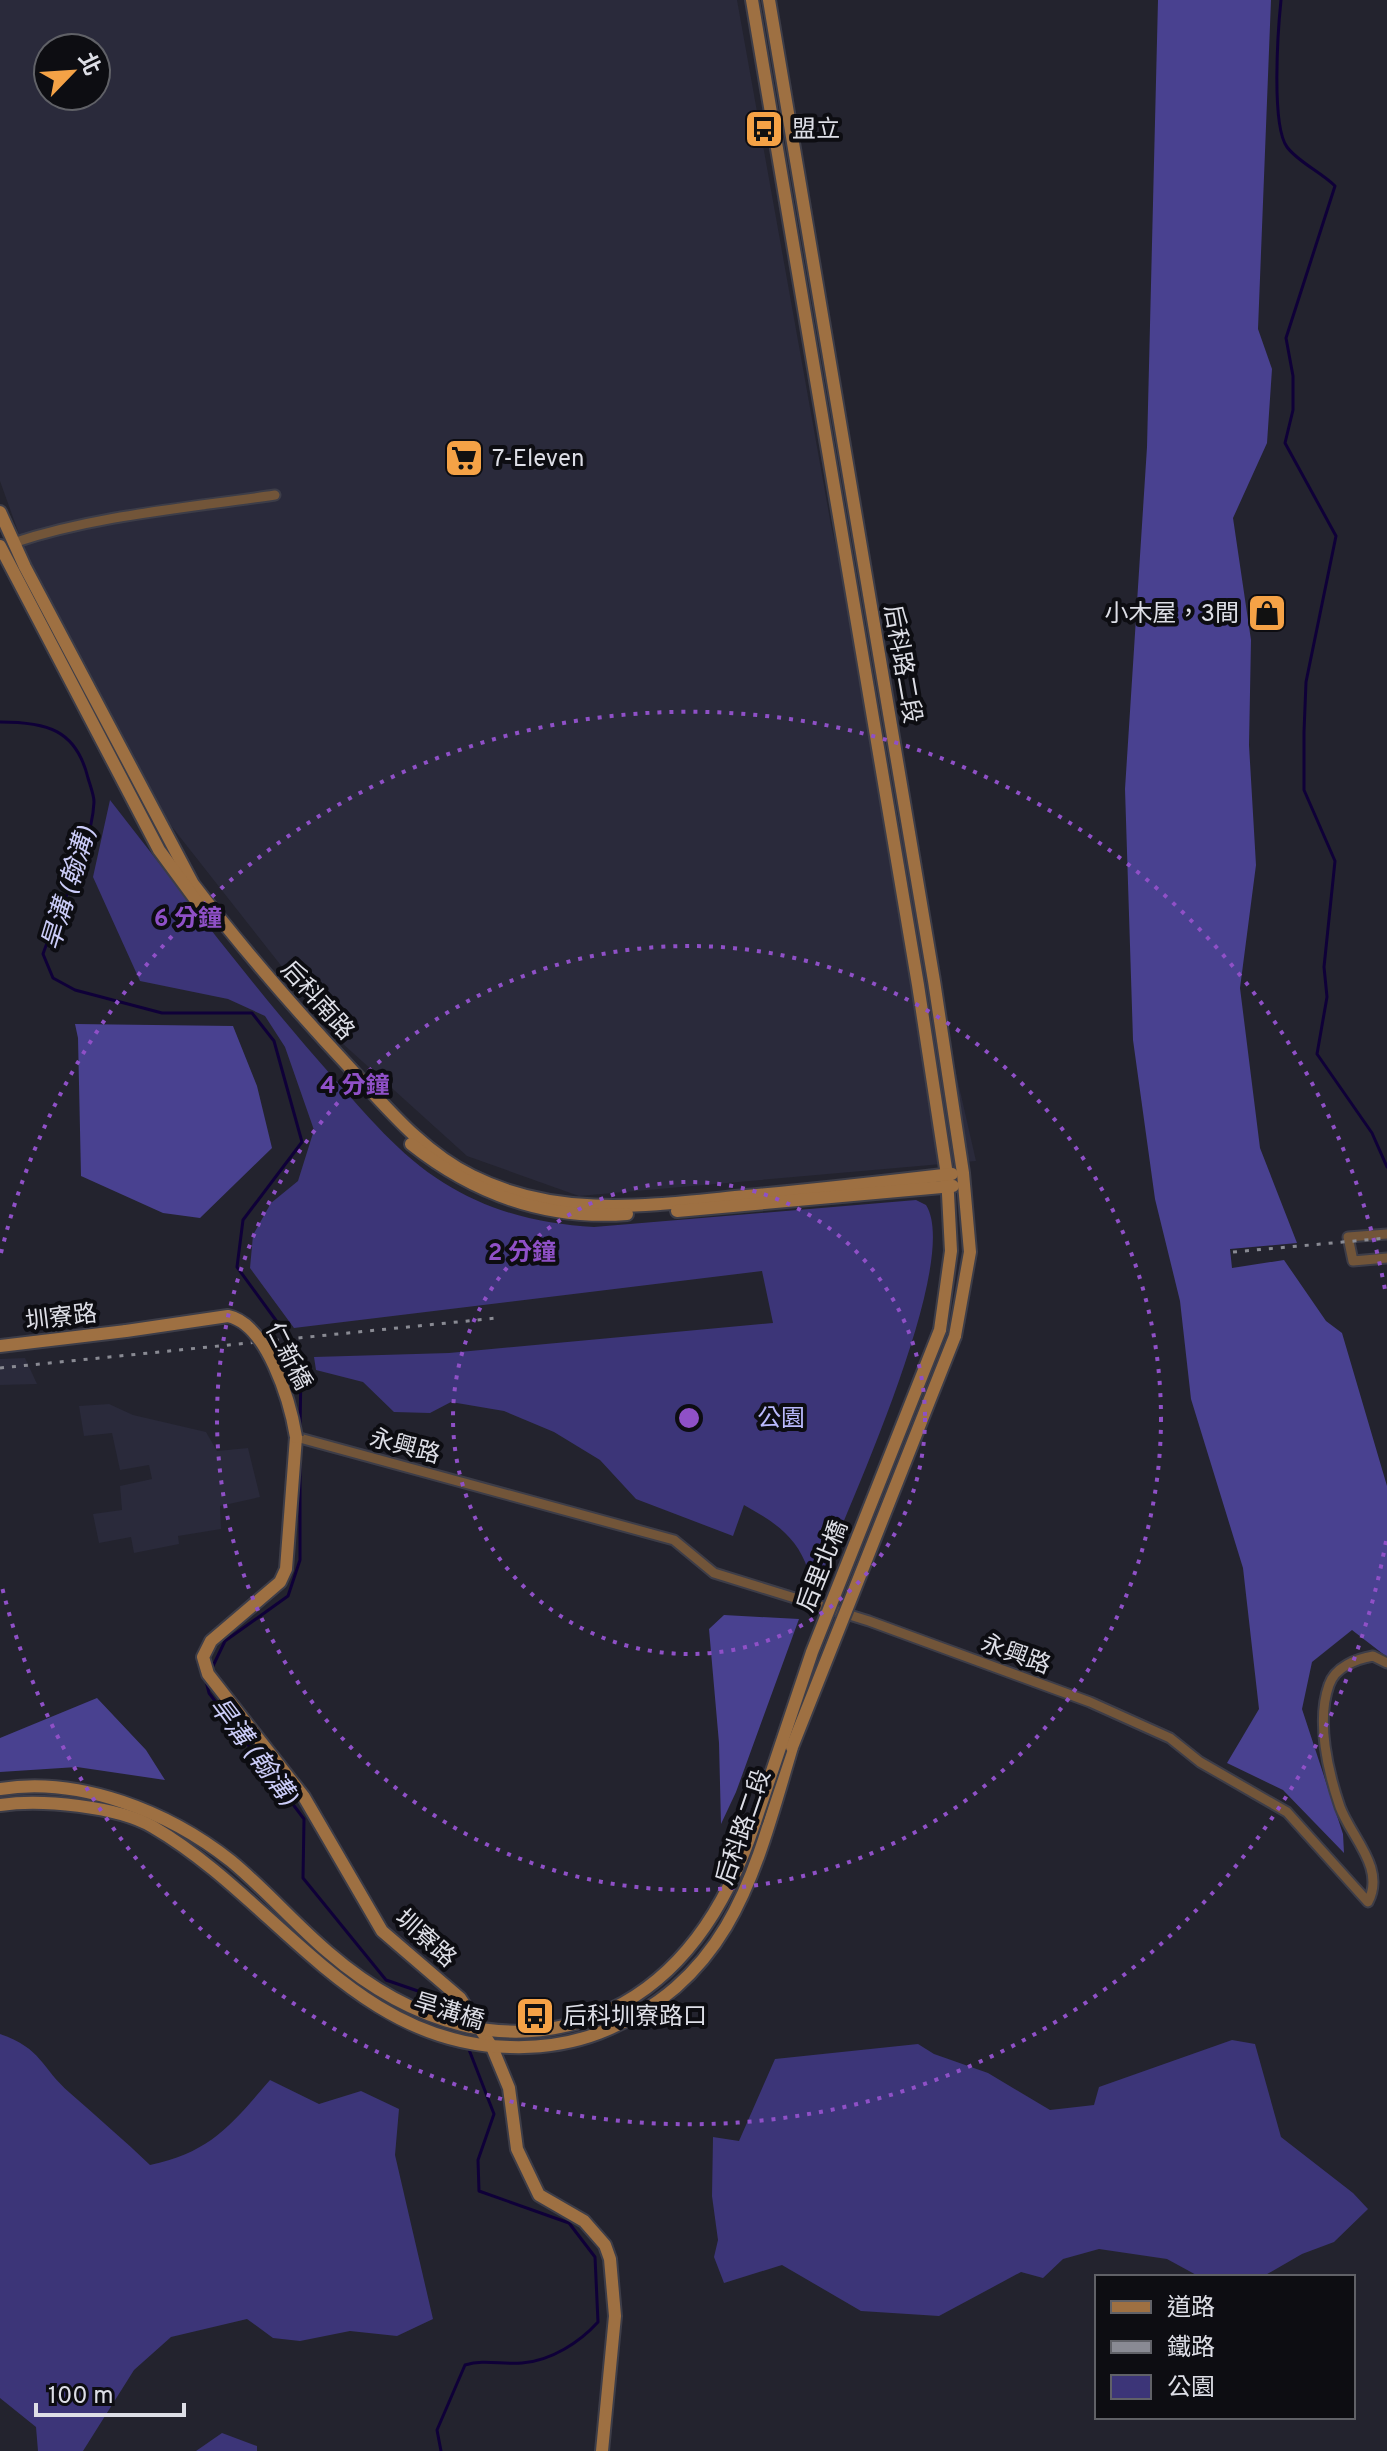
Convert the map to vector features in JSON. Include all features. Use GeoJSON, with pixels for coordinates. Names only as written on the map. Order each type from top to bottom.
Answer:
{"type":"FeatureCollection","features":[{"type":"Feature","properties":{"kind":"street","name":"后科路二段"},"geometry":{"type":"LineString","coordinates":[[752,0],[891,823],[947,1181],[951,1251],[940,1330]]}},
{"type":"Feature","properties":{"kind":"street","name":"后科路二段"},"geometry":{"type":"LineString","coordinates":[[769,0],[907,819],[964,1179],[970,1252],[955,1336]]}},
{"type":"Feature","properties":{"kind":"street"},"geometry":{"type":"LineString","coordinates":[[765,75],[780,73]]}},
{"type":"Feature","properties":{"kind":"street"},"geometry":{"type":"LineString","coordinates":[[834,495],[852,492]]}},
{"type":"Feature","properties":{"kind":"street"},"geometry":{"type":"LineString","coordinates":[[5,546],[44,533],[127,517],[275,495]]}},
{"type":"Feature","properties":{"kind":"street","name":"后科南路"},"geometry":{"type":"LineString","coordinates":[[0,512],[5,546],[193,884],[264,972],[409,1131],[472,1176],[553,1203],[594,1208],[795,1197],[964,1179]]}},
{"type":"Feature","properties":{"kind":"street"},"geometry":{"type":"LineString","coordinates":[[891,823],[907,819]]}},
{"type":"Feature","properties":{"kind":"street"},"geometry":{"type":"LineString","coordinates":[[1387,1234],[1348,1237],[1353,1261],[1387,1258]]}},
{"type":"Feature","properties":{"kind":"street","name":"仁新橋"},"geometry":{"type":"LineString","coordinates":[[126,1331],[228,1316],[238,1318],[248,1325],[280,1378],[296,1437]]}},
{"type":"Feature","properties":{"kind":"street","name":"后里北橋"},"geometry":{"type":"LineString","coordinates":[[755,1822],[812,1652],[940,1330]]}},
{"type":"Feature","properties":{"kind":"street","name":"圳寮路"},"geometry":{"type":"LineString","coordinates":[[0,1346],[126,1331]]}},
{"type":"Feature","properties":{"kind":"street","name":"后里北橋"},"geometry":{"type":"LineString","coordinates":[[792,1747],[955,1336]]}},
{"type":"Feature","properties":{"kind":"street","name":"圳寮路"},"geometry":{"type":"LineString","coordinates":[[296,1437],[286,1569],[280,1582],[211,1641],[203,1657],[208,1674],[304,1797],[382,1931],[460,1998],[492,2047],[509,2088],[517,2149],[539,2195],[584,2221],[598,2235],[610,2259],[614,2331],[602,2451]]}},
{"type":"Feature","properties":{"kind":"street","name":"永興路"},"geometry":{"type":"LineString","coordinates":[[296,1437],[674,1540],[714,1573],[869,1621],[1090,1702],[1170,1738],[1200,1762],[1287,1812],[1368,1902],[1375,1880],[1363,1846],[1341,1810],[1331,1774],[1326,1713],[1329,1684],[1339,1670],[1373,1656],[1387,1663]]}},
{"type":"Feature","properties":{"kind":"street","name":"后科路二段"},"geometry":{"type":"LineString","coordinates":[[492,2047],[553,2046],[588,2037],[654,2007],[690,1976],[719,1938],[749,1886],[792,1747]]}},
{"type":"Feature","properties":{"kind":"street","name":"旱溝橋"},"geometry":{"type":"LineString","coordinates":[[0,1789],[53,1787],[89,1793],[155,1814],[231,1861],[360,1978],[416,2012],[481,2030]]}},
{"type":"Feature","properties":{"kind":"street","name":"旱溝橋"},"geometry":{"type":"LineString","coordinates":[[0,1805],[43,1802],[89,1807],[151,1825],[220,1875],[353,1992],[408,2026],[450,2040],[492,2047]]}},
{"type":"Feature","properties":{"kind":"street","name":"后科路二段"},"geometry":{"type":"LineString","coordinates":[[481,2030],[526,2032],[562,2027],[592,2019],[628,2001],[687,1951],[709,1923],[741,1865],[755,1822]]}},
{"type":"Feature","properties":{"kind":"shaded area"},"geometry":{"type":"Polygon","coordinates":[[[0,0],[737,0],[831,525],[976,1161],[579,1196],[467,1156],[342,1043],[165,818],[34,576],[0,481],[0,0]]]}},
{"type":"Feature","properties":{"kind":"shaded area"},"geometry":{"type":"Polygon","coordinates":[[[1158,0],[1271,0],[1258,329],[1272,369],[1267,443],[1233,518],[1251,640],[1249,745],[1256,865],[1240,988],[1260,1148],[1297,1243],[1230,1249],[1232,1268],[1284,1260],[1326,1321],[1342,1333],[1387,1486],[1387,1657],[1352,1630],[1312,1662],[1302,1709],[1343,1834],[1344,1853],[1283,1790],[1227,1763],[1259,1709],[1243,1568],[1191,1399],[1180,1301],[1155,1199],[1133,1040],[1125,789],[1147,447],[1158,0]]]}},
{"type":"Feature","properties":{"kind":"shaded area"},"geometry":{"type":"Polygon","coordinates":[[[75,1024],[233,1026],[257,1086],[272,1148],[200,1218],[163,1213],[81,1176],[78,1038],[75,1024]]]}},
{"type":"Feature","properties":{"kind":"shaded area"},"geometry":{"type":"Polygon","coordinates":[[[25,1358],[37,1384],[0,1385],[0,1359],[25,1358]]]}},
{"type":"Feature","properties":{"kind":"shaded area"},"geometry":{"type":"Polygon","coordinates":[[[109,1404],[133,1415],[206,1432],[217,1451],[248,1448],[260,1497],[220,1506],[221,1529],[178,1536],[179,1544],[134,1553],[131,1537],[99,1543],[93,1514],[122,1510],[120,1486],[152,1479],[149,1465],[120,1470],[112,1433],[84,1436],[79,1406],[109,1404]]]}},
{"type":"Feature","properties":{"kind":"shaded area"},"geometry":{"type":"Polygon","coordinates":[[[724,1615],[799,1619],[736,1792],[721,1824],[719,1743],[709,1629],[724,1615]]]}},
{"type":"Feature","properties":{"kind":"shaded area"},"geometry":{"type":"Polygon","coordinates":[[[97,1698],[146,1750],[165,1780],[77,1767],[0,1772],[0,1738],[97,1698]]]}},
{"type":"Feature","properties":{"kind":"green space","name":"公園"},"geometry":{"type":"Polygon","coordinates":[[[110,800],[246,974],[357,1104],[412,1160],[444,1183],[479,1202],[516,1215],[594,1227],[916,1200],[926,1205],[933,1235],[928,1278],[915,1330],[875,1445],[821,1576],[808,1570],[798,1548],[783,1531],[744,1505],[733,1536],[636,1499],[600,1460],[554,1432],[504,1411],[451,1402],[430,1413],[394,1412],[363,1382],[316,1370],[314,1357],[449,1353],[773,1323],[762,1271],[294,1328],[250,1268],[253,1235],[271,1203],[298,1181],[314,1130],[285,1047],[265,1016],[228,999],[140,981],[93,877],[110,800]]]}},
{"type":"Feature","properties":{"kind":"green space"},"geometry":{"type":"Polygon","coordinates":[[[0,2034],[33,2052],[60,2084],[150,2165],[189,2153],[204,2144],[231,2123],[270,2080],[319,2104],[361,2091],[399,2109],[395,2155],[433,2319],[397,2336],[350,2331],[300,2341],[273,2338],[247,2319],[171,2337],[134,2370],[83,2451],[38,2451],[36,2427],[0,2398],[0,2034]]]}},
{"type":"Feature","properties":{"kind":"green space"},"geometry":{"type":"Polygon","coordinates":[[[1232,2040],[1255,2044],[1281,2137],[1353,2193],[1368,2209],[1334,2242],[1302,2254],[1265,2275],[1196,2275],[1167,2259],[1099,2249],[1063,2259],[1043,2278],[1021,2272],[939,2316],[861,2311],[782,2265],[724,2283],[714,2257],[718,2240],[712,2196],[713,2137],[739,2141],[775,2059],[918,2044],[934,2054],[988,2073],[1050,2110],[1094,2105],[1099,2087],[1232,2040]]]}},
{"type":"Feature","properties":{"kind":"green space"},"geometry":{"type":"Polygon","coordinates":[[[222,2433],[257,2446],[257,2451],[196,2451],[222,2433]]]}},
{"type":"Feature","properties":{"kind":"waterway"},"geometry":{"type":"LineString","coordinates":[[1281,0],[1277,98],[1282,136],[1292,152],[1335,186],[1286,338],[1293,376],[1293,410],[1285,443],[1336,536],[1306,682],[1304,732],[1304,790],[1335,861],[1324,967],[1327,997],[1317,1054],[1372,1133],[1387,1167]]}},
{"type":"Feature","properties":{"kind":"waterway","name":"旱溝 (翰溝)"},"geometry":{"type":"LineString","coordinates":[[0,722],[45,727],[67,739],[83,762],[93,796],[87,839],[43,954],[53,978],[75,990],[162,1013],[252,1013],[274,1041],[302,1142],[243,1220],[237,1267],[283,1330]]}},
{"type":"Feature","properties":{"kind":"waterway","name":"旱溝 (翰溝)"},"geometry":{"type":"LineString","coordinates":[[294,1353],[301,1369],[300,1431]]}},
{"type":"Feature","properties":{"kind":"waterway","name":"旱溝 (翰溝)"},"geometry":{"type":"LineString","coordinates":[[211,1670],[225,1641],[288,1596],[300,1560],[300,1459]]}},
{"type":"Feature","properties":{"kind":"waterway","name":"旱溝 (翰溝)"},"geometry":{"type":"LineString","coordinates":[[206,1681],[209,1693],[304,1819],[303,1878],[386,1980],[447,2001],[455,2018]]}},
{"type":"Feature","properties":{"kind":"waterway","name":"旱溝 (翰溝)"},"geometry":{"type":"LineString","coordinates":[[441,2451],[437,2430],[465,2365],[544,2359],[583,2337],[598,2322],[595,2257],[569,2223],[479,2191],[478,2160],[494,2114],[468,2047]]}},
{"type":"Feature","properties":{"kind":"railway"},"geometry":{"type":"LineString","coordinates":[[1233,1252],[1387,1238]]}},
{"type":"Feature","properties":{"kind":"railway"},"geometry":{"type":"LineString","coordinates":[[0,1368],[497,1318]]}},
{"type":"Feature","properties":{"kind":"place","name":"盟立"},"geometry":{"type":"Point","coordinates":[764,129]}},
{"type":"Feature","properties":{"kind":"place","name":"7-Eleven"},"geometry":{"type":"Point","coordinates":[464,458]}},
{"type":"Feature","properties":{"kind":"place","name":"小木屋，3間"},"geometry":{"type":"Point","coordinates":[1267,613]}},
{"type":"Feature","properties":{"kind":"place","name":"后科圳寮路口"},"geometry":{"type":"Point","coordinates":[535,2016]}}]}
